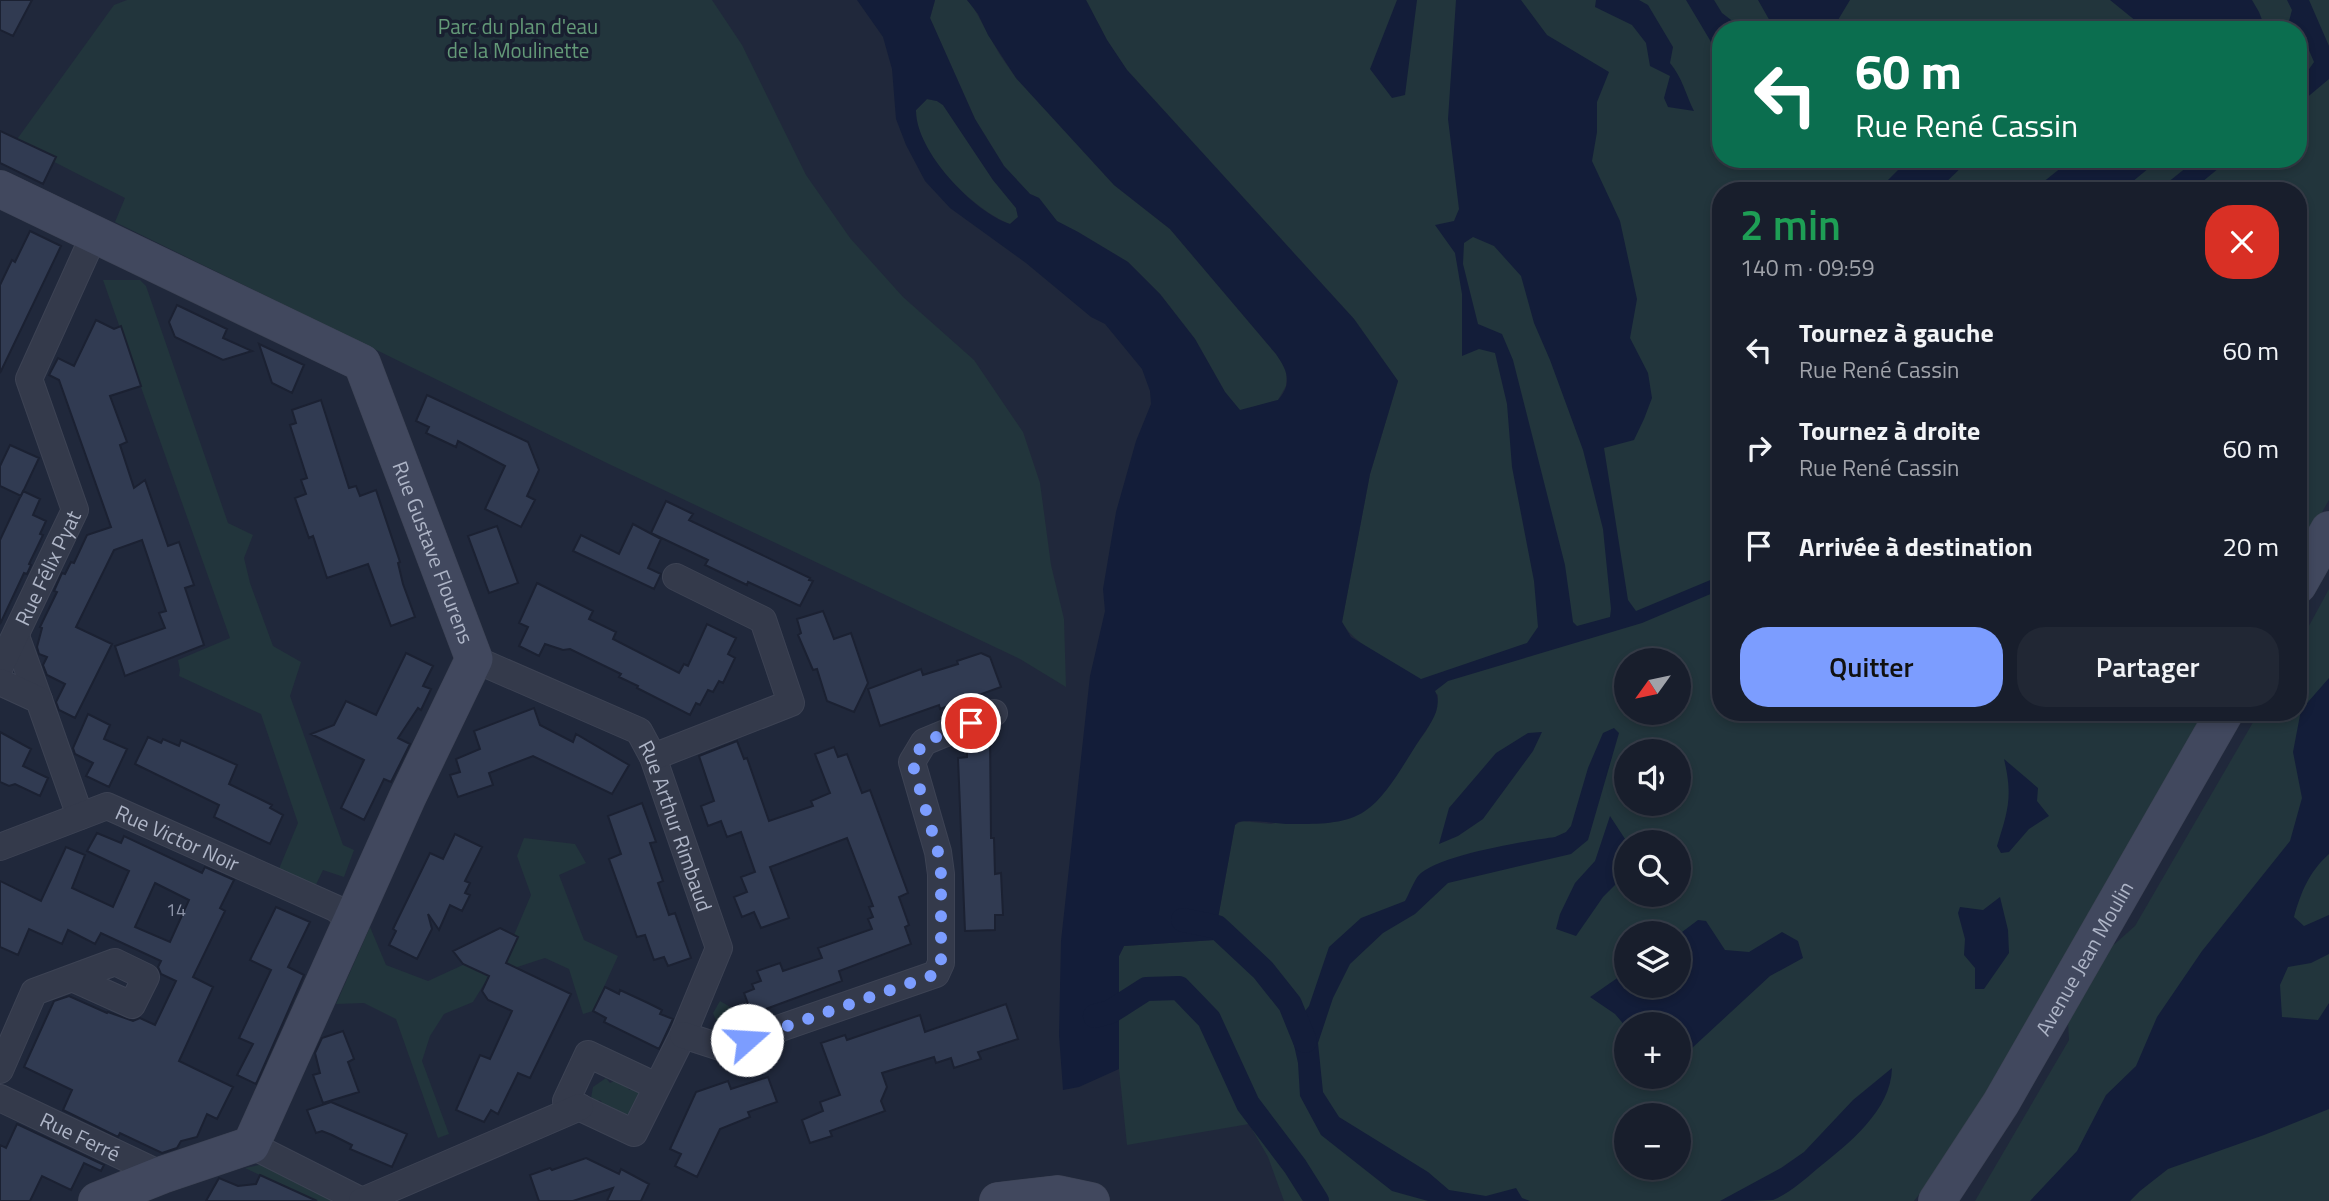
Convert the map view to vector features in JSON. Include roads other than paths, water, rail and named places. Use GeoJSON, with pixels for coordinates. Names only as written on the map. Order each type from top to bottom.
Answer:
{"type":"FeatureCollection","features":[{"type":"Feature","properties":{"kind":"street","name":"Rue Gustave Flourens"},"geometry":{"type":"LineString","coordinates":[[0,189],[362,363],[474,659],[408,796],[251,1145]]}},
{"type":"Feature","properties":{"kind":"street","name":"Rue Félix Pyat"},"geometry":{"type":"LineString","coordinates":[[0,667],[75,510],[29,379],[95,233]]}},
{"type":"Feature","properties":{"kind":"street"},"geometry":{"type":"LineString","coordinates":[[2307,569],[2329,530]]}},
{"type":"Feature","properties":{"kind":"street"},"geometry":{"type":"LineString","coordinates":[[653,757],[791,703],[763,620],[676,577]]}},
{"type":"Feature","properties":{"kind":"street"},"geometry":{"type":"LineString","coordinates":[[16,636],[80,816]]}},
{"type":"Feature","properties":{"kind":"street","name":"Rue Arthur Rimbaud"},"geometry":{"type":"LineString","coordinates":[[474,659],[639,731],[653,757],[719,948],[683,1035],[634,1133],[580,1107]]}},
{"type":"Feature","properties":{"kind":"street"},"geometry":{"type":"LineString","coordinates":[[0,682],[38,700]]}},
{"type":"Feature","properties":{"kind":"street"},"geometry":{"type":"LineString","coordinates":[[683,1035],[723,1048],[936,974],[941,964],[939,863],[912,762],[924,742],[994,713]]}},
{"type":"Feature","properties":{"kind":"street","name":"Avenue Jean Moulin"},"geometry":{"type":"LineString","coordinates":[[1937,1201],[2001,1103],[2220,721]]}},
{"type":"Feature","properties":{"kind":"street","name":"Rue Victor Noir"},"geometry":{"type":"LineString","coordinates":[[0,847],[107,806],[335,908],[352,920]]}},
{"type":"Feature","properties":{"kind":"street"},"geometry":{"type":"LineString","coordinates":[[0,1070],[34,992],[72,978]]}},
{"type":"Feature","properties":{"kind":"street"},"geometry":{"type":"LineString","coordinates":[[580,1107],[566,1101],[588,1054],[656,1086]]}},
{"type":"Feature","properties":{"kind":"street","name":"Rue Ferré"},"geometry":{"type":"LineString","coordinates":[[0,1098],[162,1175]]}},
{"type":"Feature","properties":{"kind":"street"},"geometry":{"type":"LineString","coordinates":[[100,1200],[162,1175],[251,1145],[362,1201],[580,1107]]}},
{"type":"Feature","properties":{"kind":"street"},"geometry":{"type":"LineString","coordinates":[[998,1201],[1058,1194],[1091,1201]]}},
{"type":"Feature","properties":{"kind":"water"},"geometry":{"type":"Polygon","coordinates":[[[857,0],[935,0],[930,18],[975,119],[1004,166],[1030,194],[1039,198],[1057,221],[1128,262],[1160,294],[1195,339],[1225,392],[1240,410],[1278,400],[1286,388],[1287,377],[1276,354],[1170,229],[1114,185],[1016,78],[967,0],[1086,0],[1127,70],[1354,319],[1398,381],[1370,474],[1342,622],[1351,637],[1421,679],[1527,643],[1538,627],[1534,581],[1512,467],[1507,404],[1495,353],[1479,349],[1462,356],[1462,294],[1455,253],[1435,225],[1454,221],[1459,209],[1448,119],[1456,0],[1521,0],[1547,35],[1609,72],[1597,102],[1597,132],[1592,161],[1620,221],[1637,299],[1630,338],[1648,373],[1652,398],[1634,440],[1604,448],[1628,600],[1636,611],[1712,579],[1712,593],[1642,623],[1448,681],[1435,691],[1437,710],[1395,778],[1373,805],[1357,816],[1319,824],[1238,822],[1235,825],[1214,940],[1124,946],[1119,956],[1119,1069],[1079,1087],[1063,1090],[1059,1035],[1061,941],[1090,676],[1105,611],[1103,589],[1116,512],[1136,441],[1151,404],[1150,391],[1142,369],[1105,324],[1091,317],[1026,263],[950,208],[925,181],[896,119],[892,69],[883,37],[857,0]],[[927,99],[916,110],[918,126],[925,143],[949,178],[964,193],[980,207],[1010,224],[1018,217],[1016,208],[993,180],[943,105],[927,99]],[[1473,237],[1464,243],[1463,264],[1478,324],[1502,334],[1513,360],[1565,565],[1573,622],[1577,626],[1610,617],[1603,529],[1583,450],[1534,323],[1521,276],[1494,246],[1473,237]]]}},
{"type":"Feature","properties":{"kind":"water"},"geometry":{"type":"Polygon","coordinates":[[[1397,0],[1417,0],[1405,95],[1392,98],[1370,69],[1397,0]]]}},
{"type":"Feature","properties":{"kind":"water"},"geometry":{"type":"Polygon","coordinates":[[[1596,0],[1639,0],[1648,5],[1673,47],[1670,63],[1681,80],[1694,111],[1668,107],[1664,98],[1670,76],[1650,66],[1646,43],[1632,25],[1595,7],[1596,0]]]}},
{"type":"Feature","properties":{"kind":"water"},"geometry":{"type":"Polygon","coordinates":[[[1686,0],[1714,0],[1722,13],[1732,21],[1712,21],[1712,44],[1686,0]]]}},
{"type":"Feature","properties":{"kind":"water"},"geometry":{"type":"Polygon","coordinates":[[[1758,0],[1850,0],[1837,21],[1770,21],[1758,0]]]}},
{"type":"Feature","properties":{"kind":"water"},"geometry":{"type":"Polygon","coordinates":[[[2110,0],[2252,0],[2262,21],[2136,21],[2110,0]]]}},
{"type":"Feature","properties":{"kind":"water"},"geometry":{"type":"Polygon","coordinates":[[[2287,0],[2309,0],[2329,46],[2329,79],[2307,97],[2307,72],[2314,62],[2307,46],[2307,21],[2289,21],[2292,10],[2287,0]]]}},
{"type":"Feature","properties":{"kind":"water"},"geometry":{"type":"Polygon","coordinates":[[[1900,168],[1961,168],[1946,182],[1886,182],[1900,168]]]}},
{"type":"Feature","properties":{"kind":"water"},"geometry":{"type":"Polygon","coordinates":[[[2061,168],[2149,168],[2132,182],[2043,182],[2061,168]]]}},
{"type":"Feature","properties":{"kind":"water"},"geometry":{"type":"Polygon","coordinates":[[[2186,168],[2219,168],[2202,182],[2168,182],[2186,168]]]}},
{"type":"Feature","properties":{"kind":"water"},"geometry":{"type":"Polygon","coordinates":[[[2329,678],[2329,854],[2307,883],[2294,917],[2304,926],[2329,915],[2329,954],[2311,963],[2288,967],[2280,985],[2282,1017],[2318,1020],[2329,1003],[2329,1109],[2168,1169],[2130,1201],[2030,1201],[2077,1151],[2106,1095],[2136,1066],[2157,1017],[2202,951],[2290,841],[2302,798],[2293,752],[2299,721],[2307,721],[2307,703],[2329,678]]]}},
{"type":"Feature","properties":{"kind":"water"},"geometry":{"type":"Polygon","coordinates":[[[1614,728],[1619,733],[1617,739],[1614,739],[1614,750],[1588,840],[1571,854],[1448,883],[1415,914],[1383,933],[1350,964],[1333,998],[1318,1043],[1323,1092],[1339,1117],[1428,1172],[1449,1190],[1486,1196],[1516,1188],[1522,1198],[1530,1201],[1428,1201],[1392,1191],[1321,1135],[1300,1096],[1298,1063],[1285,1005],[1302,1015],[1309,1006],[1329,947],[1361,918],[1405,901],[1418,876],[1428,868],[1462,855],[1555,837],[1566,832],[1571,826],[1588,768],[1603,733],[1614,728]]]}},
{"type":"Feature","properties":{"kind":"water"},"geometry":{"type":"Polygon","coordinates":[[[1542,732],[1533,751],[1483,819],[1458,836],[1439,844],[1449,808],[1496,753],[1528,733],[1542,732]]]}},
{"type":"Feature","properties":{"kind":"water"},"geometry":{"type":"Polygon","coordinates":[[[2004,759],[2038,788],[2037,801],[2049,816],[2029,829],[2009,852],[2001,853],[1997,846],[2009,794],[2004,759]]]}},
{"type":"Feature","properties":{"kind":"water"},"geometry":{"type":"Polygon","coordinates":[[[1610,816],[1619,830],[1614,830],[1614,886],[1603,897],[1576,936],[1556,929],[1575,883],[1595,861],[1610,816]]]}},
{"type":"Feature","properties":{"kind":"water"},"geometry":{"type":"Polygon","coordinates":[[[2000,897],[2008,930],[2009,953],[1984,989],[1975,989],[1975,968],[1964,955],[1965,939],[1958,913],[1960,907],[1983,910],[2000,897]]]}},
{"type":"Feature","properties":{"kind":"water"},"geometry":{"type":"Polygon","coordinates":[[[1698,920],[1706,921],[1725,950],[1749,952],[1782,932],[1798,941],[1803,958],[1770,976],[1691,1049],[1691,1012],[1614,1013],[1590,997],[1614,980],[1614,998],[1691,998],[1691,925],[1698,920]]]}},
{"type":"Feature","properties":{"kind":"water"},"geometry":{"type":"Polygon","coordinates":[[[1892,1068],[1890,1084],[1884,1098],[1866,1125],[1797,1186],[1773,1200],[1720,1201],[1781,1168],[1804,1152],[1853,1100],[1892,1068]]]}},
{"type":"Feature","properties":{"kind":"waterway"},"geometry":{"type":"LineString","coordinates":[[1183,920],[1217,927],[1263,970],[1290,1004],[1305,1041]]}},
{"type":"Feature","properties":{"kind":"waterway"},"geometry":{"type":"LineString","coordinates":[[1095,1016],[1110,1012],[1146,989],[1179,988],[1209,1019],[1248,1104],[1295,1166],[1317,1201]]}},
{"type":"Feature","properties":{"kind":"park label","name":"Parc du plan d'eau de la Moulinette"},"geometry":{"type":"Point","coordinates":[518,38]}}]}
